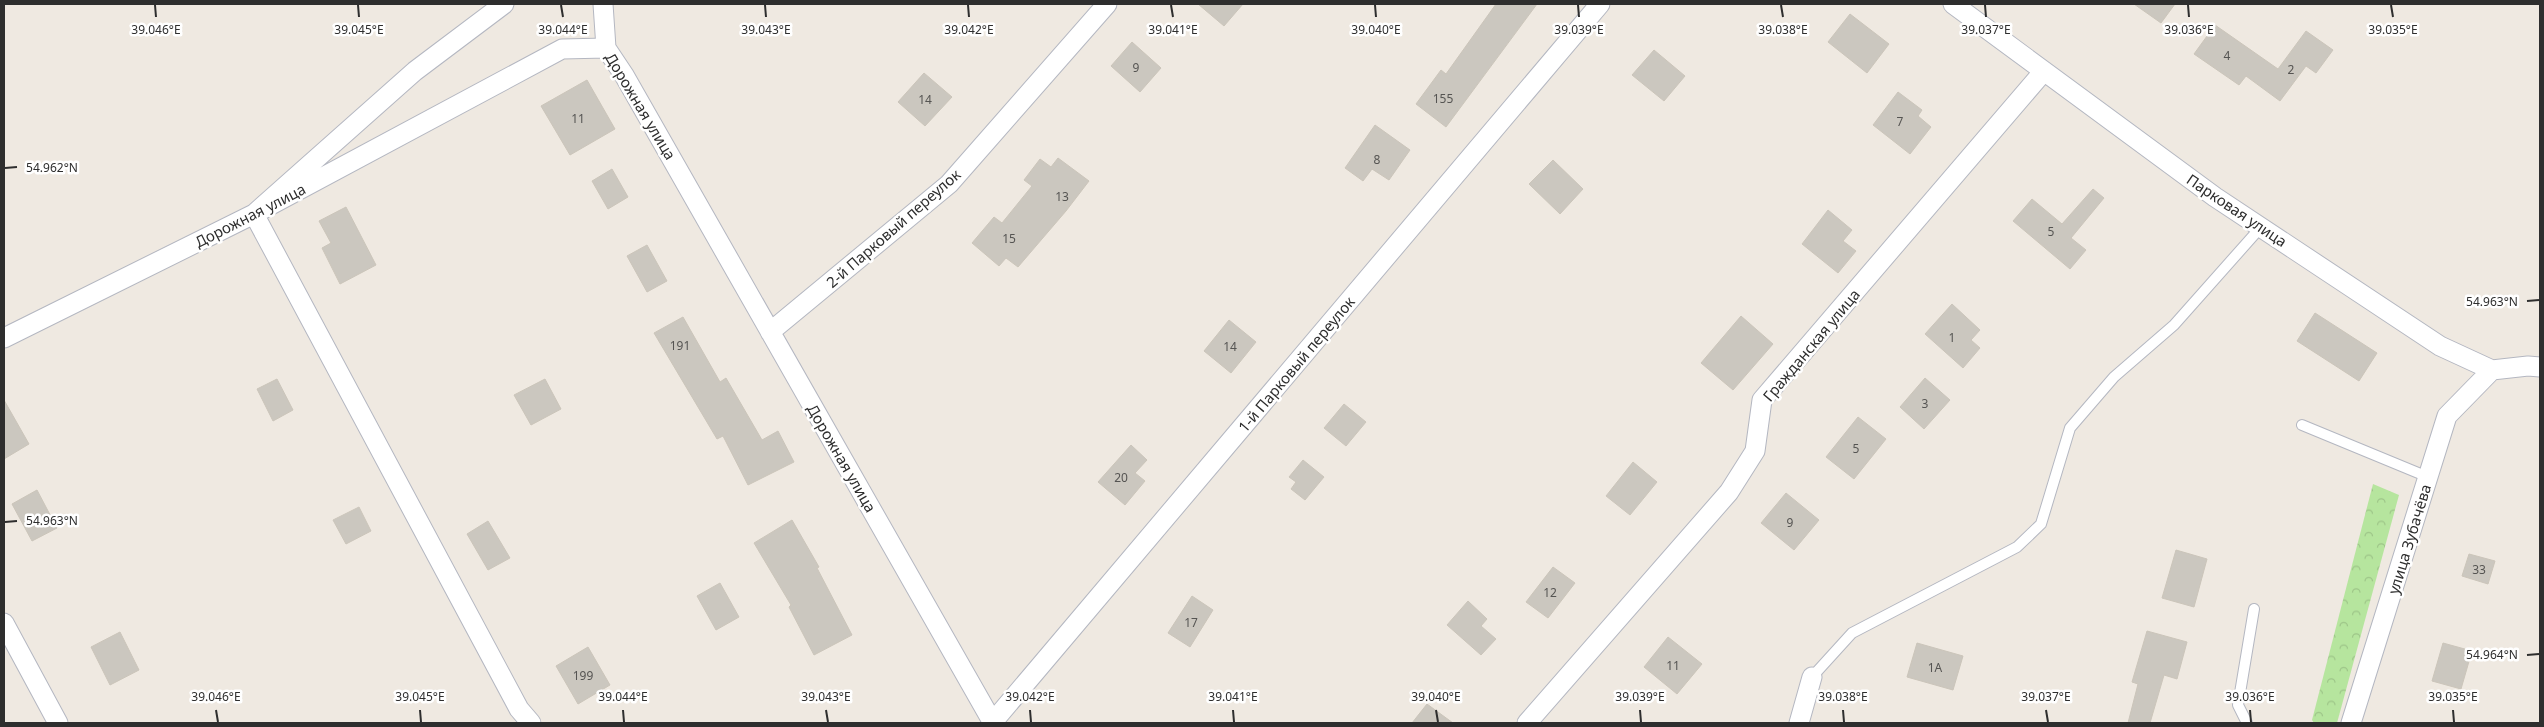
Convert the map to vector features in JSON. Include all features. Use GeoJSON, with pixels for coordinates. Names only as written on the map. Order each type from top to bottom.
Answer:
{"type":"FeatureCollection","features":[{"type":"Feature","properties":{"kind":"street"},"geometry":{"type":"LineString","coordinates":[[504,4],[415,71],[254,214],[518,709],[531,723]]}},
{"type":"Feature","properties":{"kind":"street"},"geometry":{"type":"LineString","coordinates":[[603,4],[606,48]]}},
{"type":"Feature","properties":{"kind":"street","name":"2-й Парковый переулок"},"geometry":{"type":"LineString","coordinates":[[770,332],[949,184],[1108,4]]}},
{"type":"Feature","properties":{"kind":"street","name":"1-й Парковый переулок"},"geometry":{"type":"LineString","coordinates":[[993,723],[1600,4]]}},
{"type":"Feature","properties":{"kind":"street","name":"Парковая улица"},"geometry":{"type":"LineString","coordinates":[[1953,4],[2215,197],[2440,346],[2492,370]]}},
{"type":"Feature","properties":{"kind":"street","name":"Дорожная улица"},"geometry":{"type":"LineString","coordinates":[[4,338],[254,214],[562,49],[606,48],[629,83],[993,723]]}},
{"type":"Feature","properties":{"kind":"street","name":"Гражданская улица"},"geometry":{"type":"LineString","coordinates":[[1527,723],[1729,492],[1755,451],[1762,400],[2044,71]]}},
{"type":"Feature","properties":{"kind":"street"},"geometry":{"type":"LineString","coordinates":[[2492,370],[2528,366],[2540,367]]}},
{"type":"Feature","properties":{"kind":"street","name":"улица Зубачёва"},"geometry":{"type":"LineString","coordinates":[[2351,723],[2447,416],[2492,370]]}},
{"type":"Feature","properties":{"kind":"street"},"geometry":{"type":"LineString","coordinates":[[4,624],[9,645],[58,723]]}},
{"type":"Feature","properties":{"kind":"street"},"geometry":{"type":"LineString","coordinates":[[1799,723],[1812,676]]}},
{"type":"Feature","properties":{"kind":"lane"},"geometry":{"type":"LineString","coordinates":[[1812,676],[1852,634],[2017,547],[2040,524],[2070,428],[2114,377],[2174,325],[2262,227]]}},
{"type":"Feature","properties":{"kind":"lane"},"geometry":{"type":"LineString","coordinates":[[2302,425],[2428,477]]}},
{"type":"Feature","properties":{"kind":"lane"},"geometry":{"type":"LineString","coordinates":[[2247,723],[2238,705],[2254,609]]}},
{"type":"Feature","properties":{"kind":"green space"},"geometry":{"type":"Polygon","coordinates":[[[2373,484],[2399,495],[2337,723],[2314,723],[2312,720],[2373,484]]]}},
{"type":"Feature","properties":{"kind":"building"},"geometry":{"type":"Polygon","coordinates":[[[1198,4],[1243,4],[1224,26],[1198,4]]]}},
{"type":"Feature","properties":{"kind":"building"},"geometry":{"type":"Polygon","coordinates":[[[1496,4],[1537,4],[1446,127],[1416,104],[1441,70],[1446,74],[1496,4]]]}},
{"type":"Feature","properties":{"kind":"building"},"geometry":{"type":"Polygon","coordinates":[[[2134,4],[2175,4],[2161,23],[2134,4]]]}},
{"type":"Feature","properties":{"kind":"building"},"geometry":{"type":"Polygon","coordinates":[[[1850,14],[1889,44],[1867,73],[1828,42],[1850,14]]]}},
{"type":"Feature","properties":{"kind":"building"},"geometry":{"type":"Polygon","coordinates":[[[2215,25],[2278,69],[2306,31],[2333,50],[2316,73],[2306,66],[2280,101],[2246,76],[2239,85],[2194,54],[2215,25]]]}},
{"type":"Feature","properties":{"kind":"building"},"geometry":{"type":"Polygon","coordinates":[[[1132,42],[1161,68],[1140,92],[1111,66],[1132,42]]]}},
{"type":"Feature","properties":{"kind":"building"},"geometry":{"type":"Polygon","coordinates":[[[1654,50],[1685,76],[1664,101],[1632,75],[1654,50]]]}},
{"type":"Feature","properties":{"kind":"building"},"geometry":{"type":"Polygon","coordinates":[[[924,73],[952,97],[925,126],[898,102],[924,73]]]}},
{"type":"Feature","properties":{"kind":"building"},"geometry":{"type":"Polygon","coordinates":[[[587,80],[615,129],[570,155],[541,106],[587,80]]]}},
{"type":"Feature","properties":{"kind":"building"},"geometry":{"type":"Polygon","coordinates":[[[1898,92],[1922,110],[1918,116],[1931,127],[1910,154],[1873,125],[1898,92]]]}},
{"type":"Feature","properties":{"kind":"building"},"geometry":{"type":"Polygon","coordinates":[[[1375,125],[1410,150],[1389,180],[1372,169],[1363,181],[1345,168],[1375,125]]]}},
{"type":"Feature","properties":{"kind":"building"},"geometry":{"type":"Polygon","coordinates":[[[1058,158],[1089,181],[1018,267],[1006,258],[999,266],[972,243],[994,217],[1002,223],[1032,186],[1024,180],[1040,159],[1051,167],[1058,158]]]}},
{"type":"Feature","properties":{"kind":"building"},"geometry":{"type":"Polygon","coordinates":[[[1553,160],[1583,189],[1560,214],[1529,184],[1553,160]]]}},
{"type":"Feature","properties":{"kind":"building"},"geometry":{"type":"Polygon","coordinates":[[[612,169],[628,197],[608,209],[592,181],[612,169]]]}},
{"type":"Feature","properties":{"kind":"building"},"geometry":{"type":"Polygon","coordinates":[[[2093,189],[2104,198],[2071,238],[2086,250],[2070,269],[2013,221],[2032,199],[2062,224],[2093,189]]]}},
{"type":"Feature","properties":{"kind":"building"},"geometry":{"type":"Polygon","coordinates":[[[346,207],[376,265],[340,284],[322,248],[331,243],[319,221],[346,207]]]}},
{"type":"Feature","properties":{"kind":"building"},"geometry":{"type":"Polygon","coordinates":[[[1828,210],[1852,230],[1843,241],[1856,251],[1838,273],[1802,244],[1828,210]]]}},
{"type":"Feature","properties":{"kind":"building"},"geometry":{"type":"Polygon","coordinates":[[[647,245],[667,281],[647,292],[627,256],[647,245]]]}},
{"type":"Feature","properties":{"kind":"building"},"geometry":{"type":"Polygon","coordinates":[[[1952,304],[1980,330],[1971,340],[1980,348],[1963,368],[1925,334],[1952,304]]]}},
{"type":"Feature","properties":{"kind":"building"},"geometry":{"type":"Polygon","coordinates":[[[2315,313],[2377,353],[2359,381],[2297,341],[2315,313]]]}},
{"type":"Feature","properties":{"kind":"building"},"geometry":{"type":"Polygon","coordinates":[[[1741,316],[1773,344],[1733,390],[1701,363],[1741,316]]]}},
{"type":"Feature","properties":{"kind":"building"},"geometry":{"type":"Polygon","coordinates":[[[683,317],[720,382],[726,378],[762,440],[778,431],[794,462],[748,485],[723,436],[717,439],[654,333],[683,317]]]}},
{"type":"Feature","properties":{"kind":"building"},"geometry":{"type":"Polygon","coordinates":[[[1229,320],[1256,342],[1231,373],[1204,351],[1229,320]]]}},
{"type":"Feature","properties":{"kind":"building"},"geometry":{"type":"Polygon","coordinates":[[[1925,378],[1950,400],[1924,429],[1900,407],[1925,378]]]}},
{"type":"Feature","properties":{"kind":"building"},"geometry":{"type":"Polygon","coordinates":[[[277,379],[293,410],[273,421],[257,389],[277,379]]]}},
{"type":"Feature","properties":{"kind":"building"},"geometry":{"type":"Polygon","coordinates":[[[545,379],[561,409],[531,425],[514,395],[545,379]]]}},
{"type":"Feature","properties":{"kind":"building"},"geometry":{"type":"Polygon","coordinates":[[[4,400],[29,444],[4,459],[4,400]]]}},
{"type":"Feature","properties":{"kind":"building"},"geometry":{"type":"Polygon","coordinates":[[[1344,404],[1366,422],[1346,446],[1324,428],[1344,404]]]}},
{"type":"Feature","properties":{"kind":"building"},"geometry":{"type":"Polygon","coordinates":[[[1858,417],[1886,439],[1854,479],[1826,457],[1858,417]]]}},
{"type":"Feature","properties":{"kind":"building"},"geometry":{"type":"Polygon","coordinates":[[[1131,445],[1147,460],[1135,473],[1145,481],[1125,505],[1098,482],[1131,445]]]}},
{"type":"Feature","properties":{"kind":"building"},"geometry":{"type":"Polygon","coordinates":[[[1303,460],[1324,477],[1305,500],[1291,489],[1296,482],[1289,477],[1303,460]]]}},
{"type":"Feature","properties":{"kind":"building"},"geometry":{"type":"Polygon","coordinates":[[[1633,462],[1657,482],[1630,515],[1606,496],[1633,462]]]}},
{"type":"Feature","properties":{"kind":"building"},"geometry":{"type":"Polygon","coordinates":[[[37,490],[57,528],[32,541],[12,504],[37,490]]]}},
{"type":"Feature","properties":{"kind":"building"},"geometry":{"type":"Polygon","coordinates":[[[1786,493],[1819,520],[1794,550],[1761,523],[1786,493]]]}},
{"type":"Feature","properties":{"kind":"building"},"geometry":{"type":"Polygon","coordinates":[[[359,507],[371,531],[346,544],[333,520],[359,507]]]}},
{"type":"Feature","properties":{"kind":"building"},"geometry":{"type":"Polygon","coordinates":[[[792,520],[819,567],[817,568],[852,635],[814,655],[789,607],[791,605],[754,543],[792,520]]]}},
{"type":"Feature","properties":{"kind":"building"},"geometry":{"type":"Polygon","coordinates":[[[488,521],[510,558],[488,570],[467,534],[488,521]]]}},
{"type":"Feature","properties":{"kind":"building"},"geometry":{"type":"Polygon","coordinates":[[[2176,550],[2207,559],[2194,607],[2162,598],[2176,550]]]}},
{"type":"Feature","properties":{"kind":"building"},"geometry":{"type":"Polygon","coordinates":[[[2469,554],[2495,561],[2488,584],[2462,576],[2469,554]]]}},
{"type":"Feature","properties":{"kind":"building"},"geometry":{"type":"Polygon","coordinates":[[[1553,567],[1575,583],[1548,618],[1526,602],[1553,567]]]}},
{"type":"Feature","properties":{"kind":"building"},"geometry":{"type":"Polygon","coordinates":[[[720,583],[739,617],[716,630],[697,596],[720,583]]]}},
{"type":"Feature","properties":{"kind":"building"},"geometry":{"type":"Polygon","coordinates":[[[1192,596],[1213,610],[1190,647],[1168,633],[1192,596]]]}},
{"type":"Feature","properties":{"kind":"building"},"geometry":{"type":"Polygon","coordinates":[[[1468,601],[1487,619],[1481,626],[1496,639],[1481,655],[1447,625],[1468,601]]]}},
{"type":"Feature","properties":{"kind":"building"},"geometry":{"type":"Polygon","coordinates":[[[2147,631],[2187,642],[2177,679],[2164,675],[2150,723],[2128,723],[2138,684],[2132,682],[2147,631]]]}},
{"type":"Feature","properties":{"kind":"building"},"geometry":{"type":"Polygon","coordinates":[[[120,632],[139,670],[110,685],[91,647],[120,632]]]}},
{"type":"Feature","properties":{"kind":"building"},"geometry":{"type":"Polygon","coordinates":[[[1668,637],[1702,664],[1677,694],[1644,667],[1668,637]]]}},
{"type":"Feature","properties":{"kind":"building"},"geometry":{"type":"Polygon","coordinates":[[[1917,643],[1963,656],[1953,690],[1907,677],[1917,643]]]}},
{"type":"Feature","properties":{"kind":"building"},"geometry":{"type":"Polygon","coordinates":[[[2443,643],[2472,651],[2461,689],[2432,681],[2443,643]]]}},
{"type":"Feature","properties":{"kind":"building"},"geometry":{"type":"Polygon","coordinates":[[[588,647],[610,685],[578,704],[556,666],[588,647]]]}},
{"type":"Feature","properties":{"kind":"building"},"geometry":{"type":"Polygon","coordinates":[[[1427,704],[1453,723],[1412,723],[1427,704]]]}}]}
